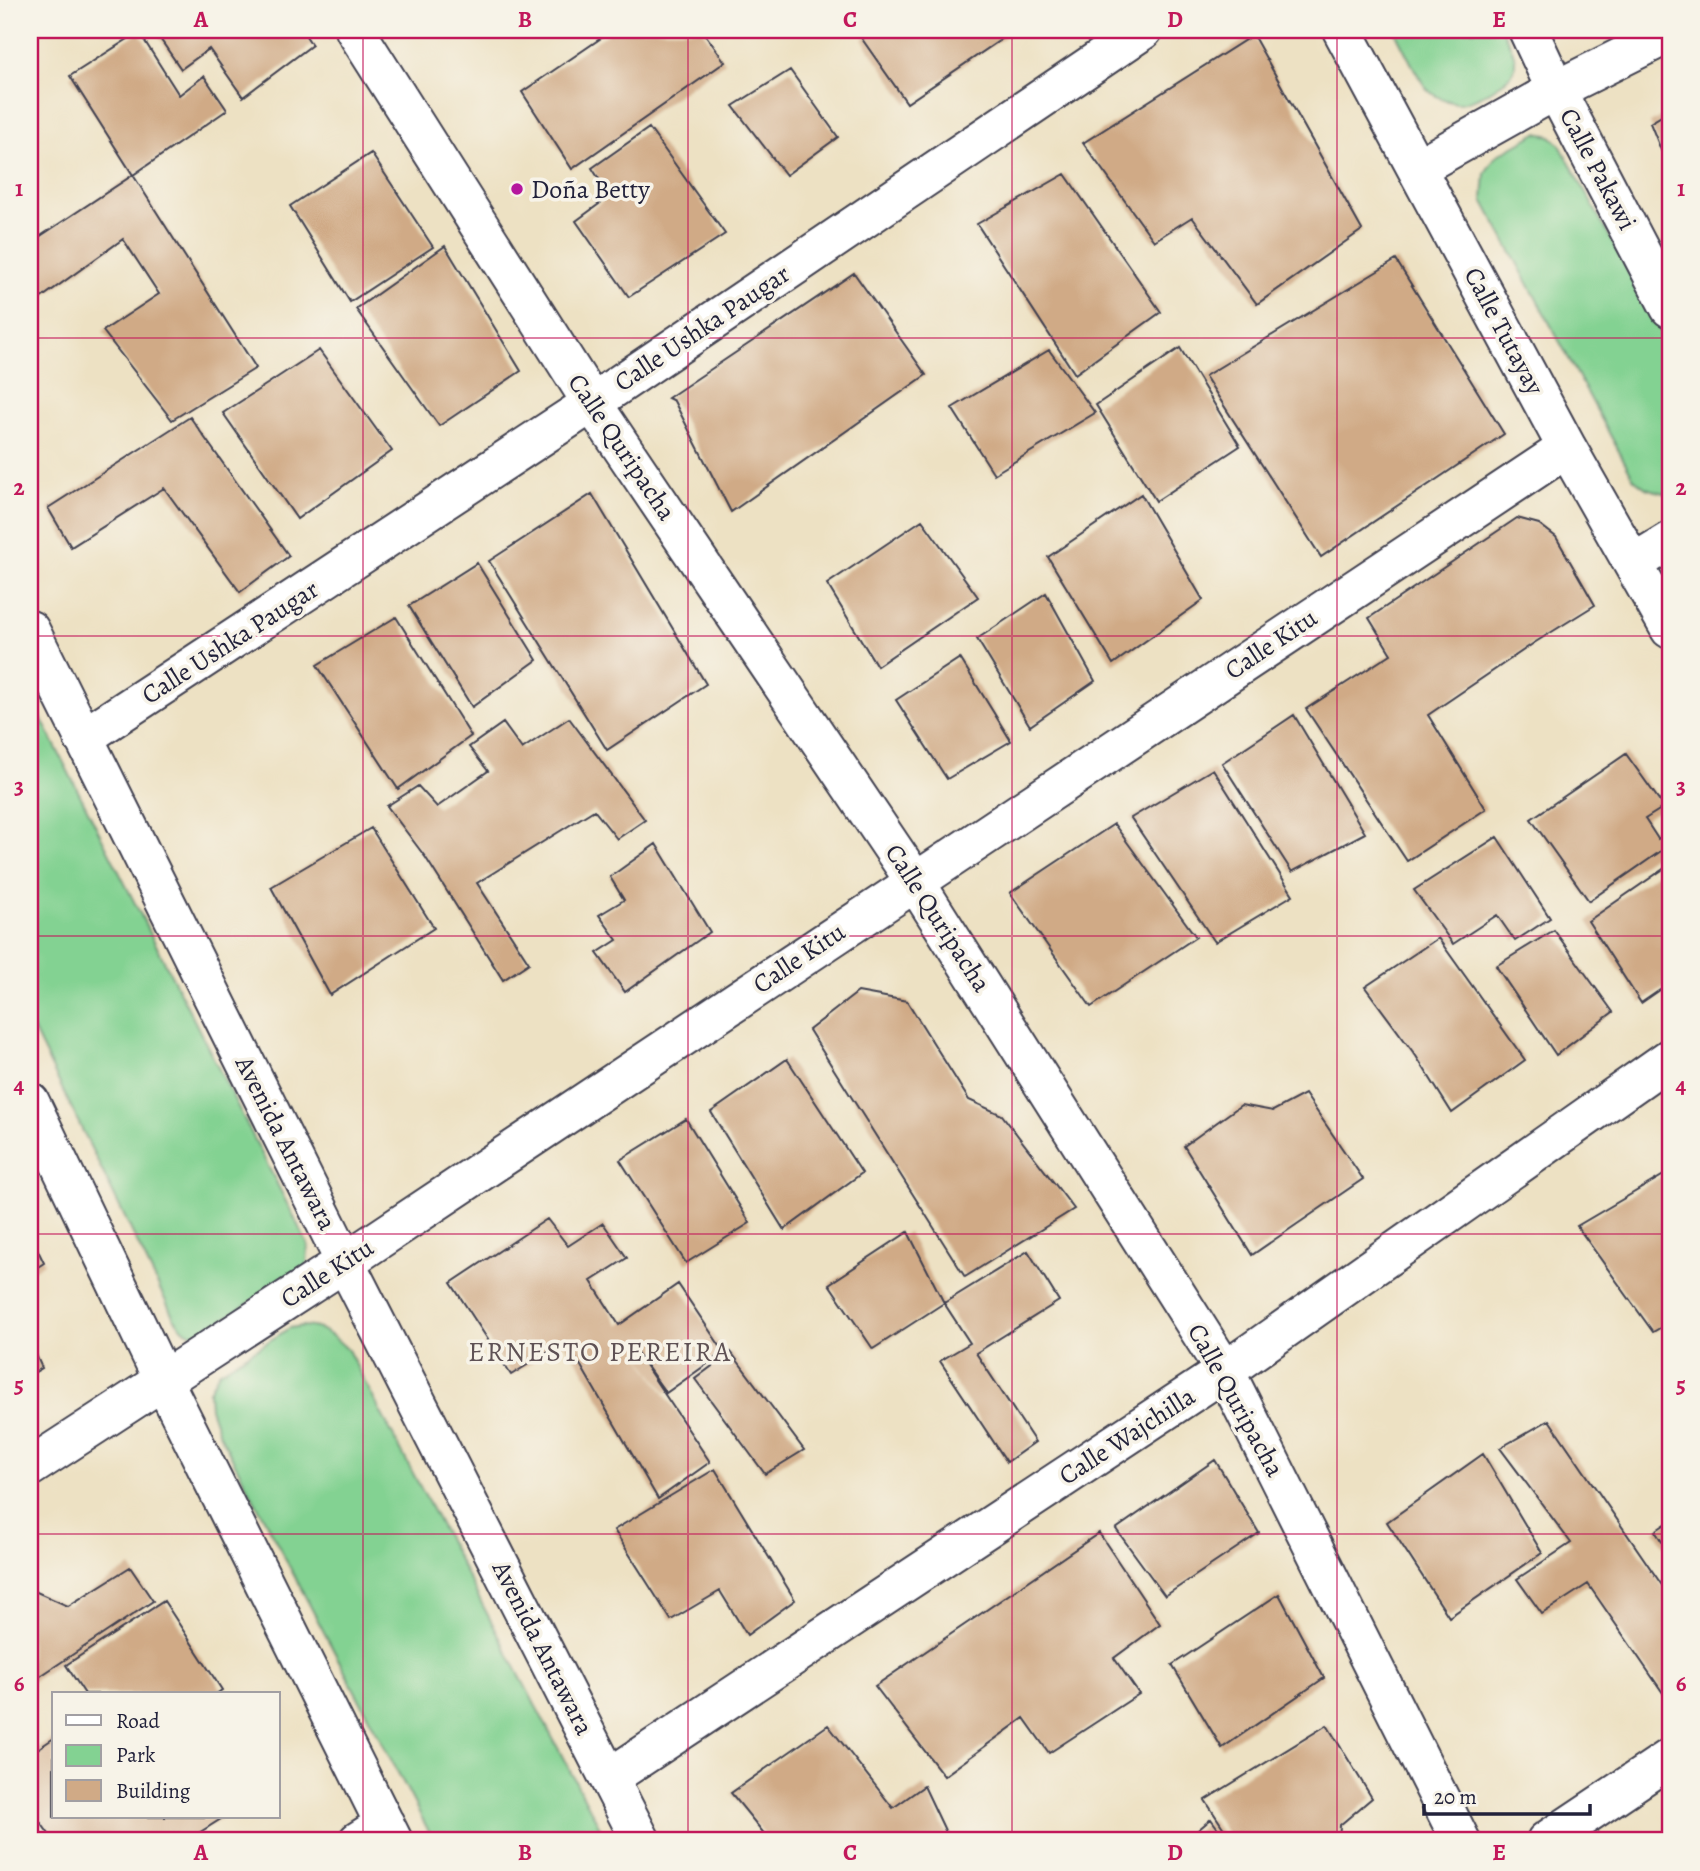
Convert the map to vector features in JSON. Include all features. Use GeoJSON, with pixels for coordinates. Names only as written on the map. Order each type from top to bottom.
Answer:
{"type":"FeatureCollection","features":[{"type":"Feature","properties":{"kind":"street","name":"Calle Quripacha"},"geometry":{"type":"LineString","coordinates":[[355,30],[592,403],[915,880],[1225,1371],[1461,1841]]}},
{"type":"Feature","properties":{"kind":"street","name":"Calle Ushka Paugar"},"geometry":{"type":"LineString","coordinates":[[83,738],[592,403],[1143,30]]}},
{"type":"Feature","properties":{"kind":"street","name":"Calle Tutayay"},"geometry":{"type":"LineString","coordinates":[[1342,30],[1567,448],[1670,629]]}},
{"type":"Feature","properties":{"kind":"street","name":"Calle Pakawi"},"geometry":{"type":"LineString","coordinates":[[1528,30],[1556,90],[1670,308]]}},
{"type":"Feature","properties":{"kind":"street"},"geometry":{"type":"LineString","coordinates":[[1417,169],[1556,90],[1670,33]]}},
{"type":"Feature","properties":{"kind":"street","name":"Calle Kitu"},"geometry":{"type":"LineString","coordinates":[[30,1466],[345,1262],[1567,448]]}},
{"type":"Feature","properties":{"kind":"street"},"geometry":{"type":"LineString","coordinates":[[1634,563],[1670,541]]}},
{"type":"Feature","properties":{"kind":"street","name":"Avenida Antawara"},"geometry":{"type":"LineString","coordinates":[[30,630],[345,1262],[640,1841]]}},
{"type":"Feature","properties":{"kind":"street","name":"Calle Wajchilla"},"geometry":{"type":"LineString","coordinates":[[609,1778],[1225,1371],[1670,1058]]}},
{"type":"Feature","properties":{"kind":"street"},"geometry":{"type":"LineString","coordinates":[[30,1102],[379,1835]]}},
{"type":"Feature","properties":{"kind":"street"},"geometry":{"type":"LineString","coordinates":[[1546,1841],[1670,1758]]}},
{"type":"Feature","properties":{"kind":"green space"},"geometry":{"type":"Polygon","coordinates":[[[1394,30],[1502,30],[1513,51],[1515,65],[1508,78],[1492,90],[1466,102],[1452,102],[1424,86],[1394,30]]]}},
{"type":"Feature","properties":{"kind":"green space"},"geometry":{"type":"Polygon","coordinates":[[[1537,133],[1551,136],[1560,145],[1670,348],[1670,495],[1646,488],[1634,479],[1483,200],[1485,173],[1496,156],[1537,133]]]}},
{"type":"Feature","properties":{"kind":"green space"},"geometry":{"type":"Polygon","coordinates":[[[30,696],[308,1245],[307,1266],[199,1335],[185,1330],[174,1318],[30,1023],[30,696]]]}},
{"type":"Feature","properties":{"kind":"green space"},"geometry":{"type":"Polygon","coordinates":[[[302,1326],[327,1333],[348,1350],[607,1841],[434,1841],[218,1431],[210,1408],[209,1391],[219,1372],[290,1328],[302,1326]]]}},
{"type":"Feature","properties":{"kind":"building"},"geometry":{"type":"Polygon","coordinates":[[[154,30],[302,30],[312,45],[243,97],[209,49],[181,69],[154,30]]]}},
{"type":"Feature","properties":{"kind":"building"},"geometry":{"type":"Polygon","coordinates":[[[613,30],[702,30],[725,62],[572,169],[522,92],[613,30]]]}},
{"type":"Feature","properties":{"kind":"building"},"geometry":{"type":"Polygon","coordinates":[[[874,30],[1012,32],[907,103],[862,39],[874,30]]]}},
{"type":"Feature","properties":{"kind":"building"},"geometry":{"type":"Polygon","coordinates":[[[139,32],[179,95],[204,76],[227,110],[133,175],[70,76],[139,32]]]}},
{"type":"Feature","properties":{"kind":"building"},"geometry":{"type":"Polygon","coordinates":[[[1253,35],[1362,230],[1257,304],[1192,217],[1154,241],[1083,143],[1253,35]]]}},
{"type":"Feature","properties":{"kind":"building"},"geometry":{"type":"Polygon","coordinates":[[[790,70],[838,137],[786,175],[733,106],[790,70]]]}},
{"type":"Feature","properties":{"kind":"building"},"geometry":{"type":"Polygon","coordinates":[[[1670,111],[1670,172],[1650,123],[1670,111]]]}},
{"type":"Feature","properties":{"kind":"building"},"geometry":{"type":"Polygon","coordinates":[[[649,128],[725,234],[629,297],[576,221],[610,196],[592,168],[649,128]]]}},
{"type":"Feature","properties":{"kind":"building"},"geometry":{"type":"Polygon","coordinates":[[[371,153],[433,247],[350,302],[290,206],[371,153]]]}},
{"type":"Feature","properties":{"kind":"building"},"geometry":{"type":"Polygon","coordinates":[[[1065,174],[1161,312],[1075,374],[977,224],[1065,174]]]}},
{"type":"Feature","properties":{"kind":"building"},"geometry":{"type":"Polygon","coordinates":[[[133,175],[256,368],[172,420],[103,331],[159,294],[123,239],[30,306],[30,243],[133,175]]]}},
{"type":"Feature","properties":{"kind":"building"},"geometry":{"type":"Polygon","coordinates":[[[445,246],[521,371],[439,426],[356,309],[445,246]]]}},
{"type":"Feature","properties":{"kind":"building"},"geometry":{"type":"Polygon","coordinates":[[[1396,260],[1504,434],[1321,557],[1205,376],[1396,260]]]}},
{"type":"Feature","properties":{"kind":"building"},"geometry":{"type":"Polygon","coordinates":[[[854,273],[926,375],[731,512],[674,401],[668,398],[854,273]]]}},
{"type":"Feature","properties":{"kind":"building"},"geometry":{"type":"Polygon","coordinates":[[[1180,348],[1240,446],[1156,501],[1096,405],[1180,348]]]}},
{"type":"Feature","properties":{"kind":"building"},"geometry":{"type":"Polygon","coordinates":[[[319,350],[392,451],[297,519],[223,413],[319,350]]]}},
{"type":"Feature","properties":{"kind":"building"},"geometry":{"type":"Polygon","coordinates":[[[1049,350],[1095,413],[994,474],[952,408],[1049,350]]]}},
{"type":"Feature","properties":{"kind":"building"},"geometry":{"type":"Polygon","coordinates":[[[190,417],[289,556],[240,592],[164,488],[71,547],[48,508],[190,417]]]}},
{"type":"Feature","properties":{"kind":"building"},"geometry":{"type":"Polygon","coordinates":[[[592,494],[706,684],[607,750],[489,561],[592,494]]]}},
{"type":"Feature","properties":{"kind":"building"},"geometry":{"type":"Polygon","coordinates":[[[1141,494],[1203,600],[1113,664],[1048,557],[1141,494]]]}},
{"type":"Feature","properties":{"kind":"building"},"geometry":{"type":"Polygon","coordinates":[[[1517,518],[1539,524],[1556,537],[1595,605],[1428,715],[1486,809],[1407,861],[1306,709],[1391,654],[1369,618],[1517,518]]]}},
{"type":"Feature","properties":{"kind":"building"},"geometry":{"type":"Polygon","coordinates":[[[922,520],[978,597],[877,666],[827,584],[922,520]]]}},
{"type":"Feature","properties":{"kind":"building"},"geometry":{"type":"Polygon","coordinates":[[[477,563],[537,660],[472,707],[409,606],[477,563]]]}},
{"type":"Feature","properties":{"kind":"building"},"geometry":{"type":"Polygon","coordinates":[[[1046,593],[1095,681],[1030,726],[977,639],[1046,593]]]}},
{"type":"Feature","properties":{"kind":"building"},"geometry":{"type":"Polygon","coordinates":[[[396,617],[471,736],[398,789],[317,665],[396,617]]]}},
{"type":"Feature","properties":{"kind":"building"},"geometry":{"type":"Polygon","coordinates":[[[960,658],[1011,741],[947,779],[896,700],[960,658]]]}},
{"type":"Feature","properties":{"kind":"building"},"geometry":{"type":"Polygon","coordinates":[[[1294,715],[1365,833],[1292,872],[1222,763],[1294,715]]]}},
{"type":"Feature","properties":{"kind":"building"},"geometry":{"type":"Polygon","coordinates":[[[569,718],[645,820],[617,839],[594,810],[477,883],[529,963],[503,980],[426,858],[387,806],[418,786],[437,807],[488,771],[469,747],[503,723],[522,749],[569,718]]]}},
{"type":"Feature","properties":{"kind":"building"},"geometry":{"type":"Polygon","coordinates":[[[1626,754],[1664,807],[1645,819],[1658,839],[1670,829],[1670,859],[1664,849],[1589,901],[1531,819],[1626,754]]]}},
{"type":"Feature","properties":{"kind":"building"},"geometry":{"type":"Polygon","coordinates":[[[1213,769],[1293,895],[1215,942],[1131,818],[1213,769]]]}},
{"type":"Feature","properties":{"kind":"building"},"geometry":{"type":"Polygon","coordinates":[[[1114,824],[1196,937],[1091,1007],[1010,893],[1114,824]]]}},
{"type":"Feature","properties":{"kind":"building"},"geometry":{"type":"Polygon","coordinates":[[[371,828],[434,928],[330,995],[271,887],[371,828]]]}},
{"type":"Feature","properties":{"kind":"building"},"geometry":{"type":"Polygon","coordinates":[[[1497,837],[1550,918],[1515,941],[1497,915],[1453,944],[1414,890],[1497,837]]]}},
{"type":"Feature","properties":{"kind":"building"},"geometry":{"type":"Polygon","coordinates":[[[656,844],[710,932],[625,992],[597,953],[617,940],[599,915],[624,900],[610,877],[656,844]]]}},
{"type":"Feature","properties":{"kind":"building"},"geometry":{"type":"Polygon","coordinates":[[[1665,868],[1670,876],[1670,983],[1641,1003],[1588,921],[1665,868]]]}},
{"type":"Feature","properties":{"kind":"building"},"geometry":{"type":"Polygon","coordinates":[[[1554,930],[1613,1012],[1556,1055],[1496,966],[1554,930]]]}},
{"type":"Feature","properties":{"kind":"building"},"geometry":{"type":"Polygon","coordinates":[[[1438,938],[1525,1060],[1452,1113],[1416,1056],[1365,987],[1438,938]]]}},
{"type":"Feature","properties":{"kind":"building"},"geometry":{"type":"Polygon","coordinates":[[[858,992],[907,1001],[969,1100],[1002,1115],[1074,1209],[965,1277],[809,1030],[858,992]]]}},
{"type":"Feature","properties":{"kind":"building"},"geometry":{"type":"Polygon","coordinates":[[[787,1059],[862,1173],[784,1230],[711,1112],[787,1059]]]}},
{"type":"Feature","properties":{"kind":"building"},"geometry":{"type":"Polygon","coordinates":[[[1305,1094],[1363,1179],[1252,1255],[1184,1146],[1241,1105],[1273,1111],[1305,1094]]]}},
{"type":"Feature","properties":{"kind":"building"},"geometry":{"type":"Polygon","coordinates":[[[686,1119],[750,1223],[686,1263],[620,1160],[686,1119]]]}},
{"type":"Feature","properties":{"kind":"building"},"geometry":{"type":"Polygon","coordinates":[[[1669,1172],[1670,1322],[1653,1332],[1577,1226],[1669,1172]]]}},
{"type":"Feature","properties":{"kind":"building"},"geometry":{"type":"Polygon","coordinates":[[[547,1219],[568,1246],[603,1223],[627,1258],[591,1281],[619,1325],[678,1284],[724,1352],[666,1393],[631,1344],[710,1462],[658,1499],[581,1366],[563,1343],[511,1375],[451,1283],[547,1219]]]}},
{"type":"Feature","properties":{"kind":"building"},"geometry":{"type":"Polygon","coordinates":[[[908,1232],[944,1303],[873,1349],[829,1284],[908,1232]]]}},
{"type":"Feature","properties":{"kind":"building"},"geometry":{"type":"Polygon","coordinates":[[[30,1234],[44,1263],[30,1272],[30,1234]]]}},
{"type":"Feature","properties":{"kind":"building"},"geometry":{"type":"Polygon","coordinates":[[[1028,1251],[1059,1301],[976,1353],[1035,1442],[1007,1462],[940,1361],[970,1343],[944,1303],[1028,1251]]]}},
{"type":"Feature","properties":{"kind":"building"},"geometry":{"type":"Polygon","coordinates":[[[30,1342],[42,1368],[30,1375],[30,1342]]]}},
{"type":"Feature","properties":{"kind":"building"},"geometry":{"type":"Polygon","coordinates":[[[731,1352],[804,1450],[765,1474],[695,1379],[731,1352]]]}},
{"type":"Feature","properties":{"kind":"building"},"geometry":{"type":"Polygon","coordinates":[[[1549,1420],[1670,1597],[1670,1703],[1588,1584],[1542,1614],[1517,1579],[1571,1543],[1500,1448],[1549,1420]]]}},
{"type":"Feature","properties":{"kind":"building"},"geometry":{"type":"Polygon","coordinates":[[[1483,1454],[1542,1553],[1449,1617],[1387,1522],[1483,1454]]]}},
{"type":"Feature","properties":{"kind":"building"},"geometry":{"type":"Polygon","coordinates":[[[1215,1460],[1259,1533],[1165,1596],[1116,1529],[1215,1460]]]}},
{"type":"Feature","properties":{"kind":"building"},"geometry":{"type":"Polygon","coordinates":[[[715,1469],[795,1600],[747,1635],[720,1591],[671,1620],[614,1530],[715,1469]]]}},
{"type":"Feature","properties":{"kind":"building"},"geometry":{"type":"Polygon","coordinates":[[[1670,1521],[1670,1554],[1655,1531],[1670,1521]]]}},
{"type":"Feature","properties":{"kind":"building"},"geometry":{"type":"Polygon","coordinates":[[[1099,1533],[1160,1624],[1114,1658],[1139,1694],[1049,1753],[1024,1718],[944,1776],[875,1686],[1099,1533]]]}},
{"type":"Feature","properties":{"kind":"building"},"geometry":{"type":"Polygon","coordinates":[[[130,1567],[153,1601],[30,1683],[30,1589],[68,1606],[130,1567]]]}},
{"type":"Feature","properties":{"kind":"building"},"geometry":{"type":"Polygon","coordinates":[[[1279,1594],[1324,1678],[1222,1748],[1172,1665],[1279,1594]]]}},
{"type":"Feature","properties":{"kind":"building"},"geometry":{"type":"Polygon","coordinates":[[[164,1601],[222,1690],[84,1692],[66,1665],[164,1601]]]}},
{"type":"Feature","properties":{"kind":"building"},"geometry":{"type":"Polygon","coordinates":[[[828,1725],[893,1808],[924,1786],[950,1841],[856,1841],[852,1836],[845,1841],[770,1841],[731,1793],[828,1725]]]}},
{"type":"Feature","properties":{"kind":"building"},"geometry":{"type":"Polygon","coordinates":[[[1327,1725],[1372,1798],[1340,1825],[1339,1841],[1232,1841],[1205,1800],[1327,1725]]]}},
{"type":"Feature","properties":{"kind":"building"},"geometry":{"type":"Polygon","coordinates":[[[52,1739],[52,1818],[222,1818],[186,1841],[54,1841],[41,1823],[30,1829],[30,1754],[52,1739]]]}},
{"type":"Feature","properties":{"kind":"building"},"geometry":{"type":"Polygon","coordinates":[[[1211,1819],[1227,1841],[1185,1841],[1211,1819]]]}},
{"type":"Feature","properties":{"kind":"place","name":"Doña Betty"},"geometry":{"type":"Point","coordinates":[517,189]}},
{"type":"Feature","properties":{"kind":"district","name":"ERNESTO PEREIRA"},"geometry":{"type":"Point","coordinates":[600,1352]}}]}
